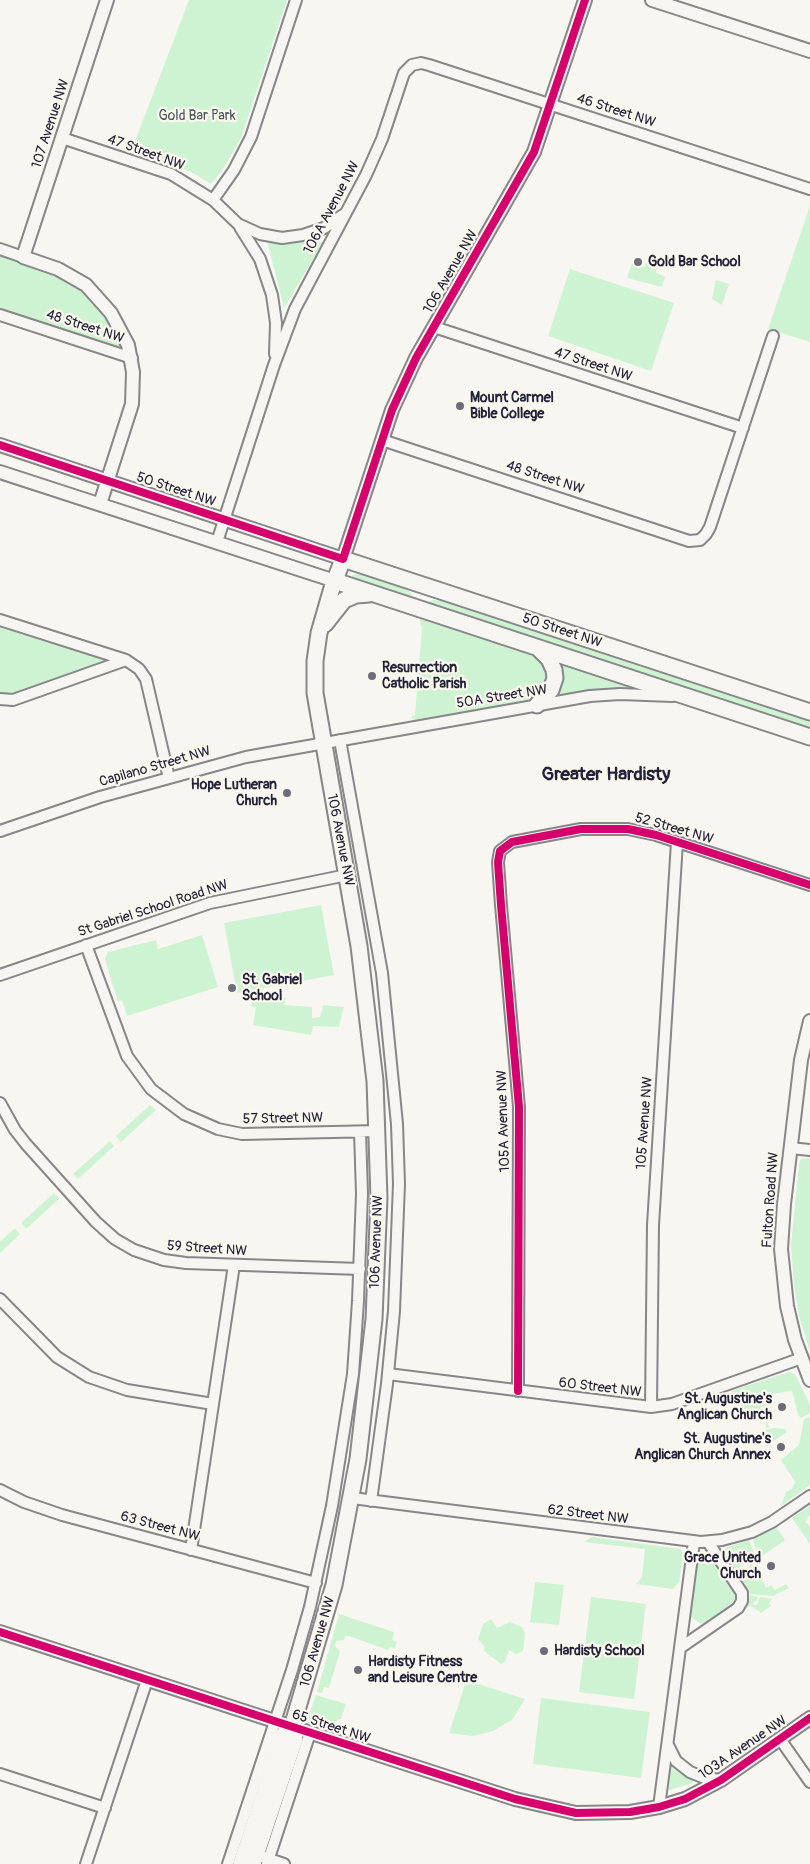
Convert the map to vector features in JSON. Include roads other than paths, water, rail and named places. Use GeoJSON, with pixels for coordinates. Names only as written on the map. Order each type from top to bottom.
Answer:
{"type":"FeatureCollection","features":[{"type":"Feature","properties":{"kind":"main road","name":"106 Avenue NW"},"geometry":{"type":"LineString","coordinates":[[252,1858],[294,1739],[292,1727],[334,1585],[352,1498],[369,1378],[374,1319],[379,1198],[378,1131],[368,1016],[347,876],[314,693],[315,660],[319,633],[343,559]]}},
{"type":"Feature","properties":{"kind":"main road","name":"50 Street NW"},"geometry":{"type":"LineString","coordinates":[[343,559],[810,712]]}},
{"type":"Feature","properties":{"kind":"main road","name":"50 Street NW"},"geometry":{"type":"LineString","coordinates":[[335,581],[810,737]]}},
{"type":"Feature","properties":{"kind":"main road"},"geometry":{"type":"LineString","coordinates":[[319,633],[332,612],[344,600],[356,595],[376,594]]}},
{"type":"Feature","properties":{"kind":"main road"},"geometry":{"type":"LineString","coordinates":[[537,706],[551,690],[555,678],[549,659],[538,648]]}},
{"type":"Feature","properties":{"kind":"street","name":"107 Avenue NW"},"geometry":{"type":"LineString","coordinates":[[23,257],[107,0]]}},
{"type":"Feature","properties":{"kind":"street"},"geometry":{"type":"LineString","coordinates":[[213,200],[234,170],[251,137],[296,0]]}},
{"type":"Feature","properties":{"kind":"street","name":"106 Avenue NW"},"geometry":{"type":"LineString","coordinates":[[343,559],[382,440],[404,382],[529,162],[551,104],[585,0]]}},
{"type":"Feature","properties":{"kind":"street"},"geometry":{"type":"LineString","coordinates":[[652,0],[810,52]]}},
{"type":"Feature","properties":{"kind":"street","name":"46 Street NW"},"geometry":{"type":"LineString","coordinates":[[412,65],[429,64],[810,189]]}},
{"type":"Feature","properties":{"kind":"street","name":"106A Avenue NW"},"geometry":{"type":"LineString","coordinates":[[217,542],[274,365],[301,297],[378,150],[404,73],[412,65]]}},
{"type":"Feature","properties":{"kind":"street","name":"47 Street NW"},"geometry":{"type":"LineString","coordinates":[[62,138],[162,171],[190,184],[213,200],[238,224],[260,234],[297,237],[324,228],[347,211]]}},
{"type":"Feature","properties":{"kind":"street","name":"106A Avenue NW"},"geometry":{"type":"LineString","coordinates":[[238,224],[260,259],[272,295],[276,323],[274,365]]}},
{"type":"Feature","properties":{"kind":"street","name":"48 Street NW"},"geometry":{"type":"LineString","coordinates":[[0,249],[67,273],[95,293],[118,322],[132,358]]}},
{"type":"Feature","properties":{"kind":"street","name":"48 Street NW"},"geometry":{"type":"LineString","coordinates":[[0,316],[132,358]]}},
{"type":"Feature","properties":{"kind":"street","name":"47 Street NW"},"geometry":{"type":"LineString","coordinates":[[434,327],[743,428]]}},
{"type":"Feature","properties":{"kind":"street"},"geometry":{"type":"LineString","coordinates":[[743,428],[773,336]]}},
{"type":"Feature","properties":{"kind":"street"},"geometry":{"type":"LineString","coordinates":[[100,504],[132,404],[134,381],[132,358]]}},
{"type":"Feature","properties":{"kind":"street","name":"48 Street NW"},"geometry":{"type":"LineString","coordinates":[[382,440],[689,541],[700,540],[710,527],[743,428]]}},
{"type":"Feature","properties":{"kind":"street","name":"50 Street NW"},"geometry":{"type":"LineString","coordinates":[[0,445],[343,559]]}},
{"type":"Feature","properties":{"kind":"street","name":"50 Street NW"},"geometry":{"type":"LineString","coordinates":[[0,472],[335,581]]}},
{"type":"Feature","properties":{"kind":"street"},"geometry":{"type":"LineString","coordinates":[[0,620],[126,660],[140,669],[146,678],[169,778]]}},
{"type":"Feature","properties":{"kind":"street"},"geometry":{"type":"LineString","coordinates":[[0,699],[13,700],[126,660]]}},
{"type":"Feature","properties":{"kind":"street","name":"50A Street NW"},"geometry":{"type":"LineString","coordinates":[[322,743],[590,696],[620,694],[688,697]]}},
{"type":"Feature","properties":{"kind":"street","name":"106 Avenue NW"},"geometry":{"type":"LineString","coordinates":[[340,740],[378,948],[394,1080],[399,1184],[395,1286],[388,1374],[371,1501]]}},
{"type":"Feature","properties":{"kind":"street","name":"Capilano Street NW"},"geometry":{"type":"LineString","coordinates":[[0,831],[81,803],[233,759],[322,743]]}},
{"type":"Feature","properties":{"kind":"street","name":"52 Street NW"},"geometry":{"type":"LineString","coordinates":[[500,851],[512,842],[597,827],[637,830],[810,885]]}},
{"type":"Feature","properties":{"kind":"street","name":"105 Avenue NW"},"geometry":{"type":"LineString","coordinates":[[651,1407],[653,1225],[677,842]]}},
{"type":"Feature","properties":{"kind":"street","name":"105A Avenue NW"},"geometry":{"type":"LineString","coordinates":[[500,851],[498,859],[499,880],[518,1107],[518,1391]]}},
{"type":"Feature","properties":{"kind":"street","name":"St Gabriel School Road NW"},"geometry":{"type":"LineString","coordinates":[[0,975],[210,902],[347,876]]}},
{"type":"Feature","properties":{"kind":"street","name":"57 Street NW"},"geometry":{"type":"LineString","coordinates":[[86,945],[127,1056],[151,1089],[172,1107],[206,1125],[242,1134],[378,1131]]}},
{"type":"Feature","properties":{"kind":"street","name":"Fulton Road NW"},"geometry":{"type":"LineString","coordinates":[[810,1021],[801,1060],[790,1148],[783,1216],[782,1266],[787,1306],[810,1380]]}},
{"type":"Feature","properties":{"kind":"street","name":"59 Street NW"},"geometry":{"type":"LineString","coordinates":[[0,1104],[15,1130],[26,1144],[96,1222],[124,1245],[153,1257],[176,1262],[360,1269]]}},
{"type":"Feature","properties":{"kind":"street","name":"106 Avenue NW"},"geometry":{"type":"LineString","coordinates":[[252,1858],[275,1722],[316,1583],[346,1426],[353,1374],[360,1269],[360,1132]]}},
{"type":"Feature","properties":{"kind":"street"},"geometry":{"type":"LineString","coordinates":[[790,1148],[810,1150]]}},
{"type":"Feature","properties":{"kind":"street"},"geometry":{"type":"LineString","coordinates":[[191,1550],[234,1265]]}},
{"type":"Feature","properties":{"kind":"street"},"geometry":{"type":"LineString","coordinates":[[0,1299],[57,1357],[89,1377],[127,1390],[213,1404]]}},
{"type":"Feature","properties":{"kind":"street","name":"60 Street NW"},"geometry":{"type":"LineString","coordinates":[[388,1374],[651,1407],[672,1404],[802,1358]]}},
{"type":"Feature","properties":{"kind":"street","name":"63 Street NW"},"geometry":{"type":"LineString","coordinates":[[0,1490],[24,1502],[62,1515],[316,1583]]}},
{"type":"Feature","properties":{"kind":"street","name":"62 Street NW"},"geometry":{"type":"LineString","coordinates":[[352,1498],[694,1542],[708,1542],[742,1535],[763,1527],[810,1496]]}},
{"type":"Feature","properties":{"kind":"street"},"geometry":{"type":"LineString","coordinates":[[659,1807],[694,1542]]}},
{"type":"Feature","properties":{"kind":"street"},"geometry":{"type":"LineString","coordinates":[[680,1648],[738,1608],[742,1601],[742,1593],[708,1542]]}},
{"type":"Feature","properties":{"kind":"street","name":"65 Street NW"},"geometry":{"type":"LineString","coordinates":[[0,1632],[542,1807],[576,1813],[606,1814],[659,1807]]}},
{"type":"Feature","properties":{"kind":"street"},"geometry":{"type":"LineString","coordinates":[[86,1864],[147,1680]]}},
{"type":"Feature","properties":{"kind":"street","name":"103A Avenue NW"},"geometry":{"type":"LineString","coordinates":[[659,1807],[696,1794],[721,1780],[810,1718]]}},
{"type":"Feature","properties":{"kind":"street"},"geometry":{"type":"LineString","coordinates":[[252,1858],[310,1733]]}},
{"type":"Feature","properties":{"kind":"street"},"geometry":{"type":"LineString","coordinates":[[780,1739],[810,1782]]}},
{"type":"Feature","properties":{"kind":"street","name":"103A Avenue NW"},"geometry":{"type":"LineString","coordinates":[[668,1745],[676,1761],[690,1772],[705,1778],[721,1780]]}},
{"type":"Feature","properties":{"kind":"street"},"geometry":{"type":"LineString","coordinates":[[0,1774],[105,1808]]}},
{"type":"Feature","properties":{"kind":"street"},"geometry":{"type":"LineString","coordinates":[[228,1864],[252,1858],[284,1864]]}},
{"type":"Feature","properties":{"kind":"place","name":"Gold Bar School"},"geometry":{"type":"Point","coordinates":[638,262]}},
{"type":"Feature","properties":{"kind":"place","name":"Mount Carmel Bible College"},"geometry":{"type":"Point","coordinates":[460,406]}},
{"type":"Feature","properties":{"kind":"place","name":"Resurrection Catholic Parish"},"geometry":{"type":"Point","coordinates":[372,676]}},
{"type":"Feature","properties":{"kind":"place","name":"Hope Lutheran Church"},"geometry":{"type":"Point","coordinates":[287,793]}},
{"type":"Feature","properties":{"kind":"place","name":"St. Gabriel School"},"geometry":{"type":"Point","coordinates":[232,988]}},
{"type":"Feature","properties":{"kind":"place","name":"St. Augustine's Anglican Church"},"geometry":{"type":"Point","coordinates":[782,1407]}},
{"type":"Feature","properties":{"kind":"place","name":"St. Augustine's Anglican Church Annex"},"geometry":{"type":"Point","coordinates":[781,1447]}},
{"type":"Feature","properties":{"kind":"place","name":"Grace United Church"},"geometry":{"type":"Point","coordinates":[771,1566]}},
{"type":"Feature","properties":{"kind":"place","name":"Hardisty School"},"geometry":{"type":"Point","coordinates":[544,1651]}},
{"type":"Feature","properties":{"kind":"place","name":"Hardisty Fitness and Leisure Centre"},"geometry":{"type":"Point","coordinates":[358,1670]}},
{"type":"Feature","properties":{"kind":"district","name":"Greater Hardisty"},"geometry":{"type":"Point","coordinates":[606,775]}},
{"type":"Feature","properties":{"kind":"park label","name":"Gold Bar Park"},"geometry":{"type":"Point","coordinates":[197,116]}}]}
